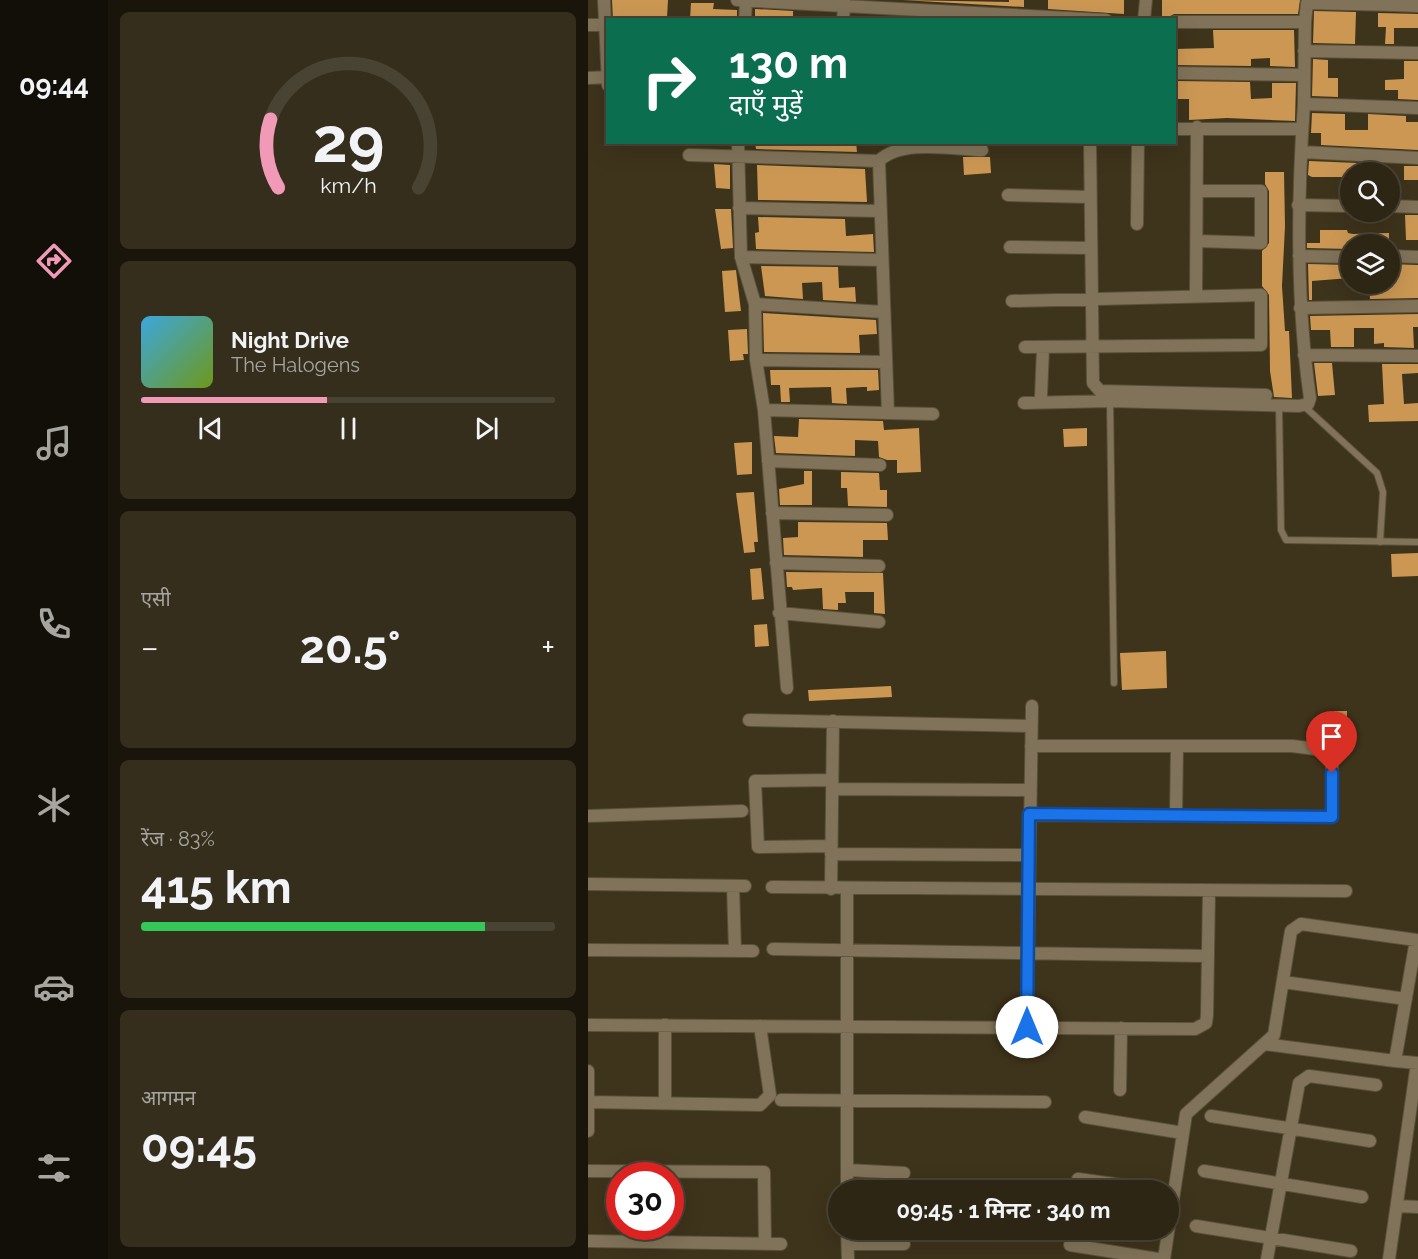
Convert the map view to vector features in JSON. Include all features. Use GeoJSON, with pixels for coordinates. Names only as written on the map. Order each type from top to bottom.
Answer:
{"type":"FeatureCollection","features":[{"type":"Feature","properties":{"kind":"street"},"geometry":{"type":"LineString","coordinates":[[604,0],[606,32]]}},
{"type":"Feature","properties":{"kind":"street"},"geometry":{"type":"LineString","coordinates":[[745,18],[743,0],[844,3],[1075,18]]}},
{"type":"Feature","properties":{"kind":"street"},"geometry":{"type":"LineString","coordinates":[[1144,18],[1146,0]]}},
{"type":"Feature","properties":{"kind":"street"},"geometry":{"type":"LineString","coordinates":[[1024,403],[1110,401],[1304,406],[1310,398],[1300,308],[1298,205],[1304,104],[1306,2],[1395,2],[1418,6]]}},
{"type":"Feature","properties":{"kind":"street"},"geometry":{"type":"LineString","coordinates":[[843,18],[844,3]]}},
{"type":"Feature","properties":{"kind":"street"},"geometry":{"type":"LineString","coordinates":[[1176,22],[1305,22]]}},
{"type":"Feature","properties":{"kind":"street"},"geometry":{"type":"LineString","coordinates":[[588,26],[605,25]]}},
{"type":"Feature","properties":{"kind":"street"},"geometry":{"type":"LineString","coordinates":[[1304,51],[1418,53]]}},
{"type":"Feature","properties":{"kind":"street"},"geometry":{"type":"LineString","coordinates":[[1176,73],[1304,75]]}},
{"type":"Feature","properties":{"kind":"street"},"geometry":{"type":"LineString","coordinates":[[588,78],[606,77]]}},
{"type":"Feature","properties":{"kind":"street"},"geometry":{"type":"LineString","coordinates":[[1304,104],[1418,108]]}},
{"type":"Feature","properties":{"kind":"street"},"geometry":{"type":"LineString","coordinates":[[1176,129],[1197,127],[1302,129]]}},
{"type":"Feature","properties":{"kind":"street"},"geometry":{"type":"LineString","coordinates":[[1196,296],[1197,127]]}},
{"type":"Feature","properties":{"kind":"street"},"geometry":{"type":"LineString","coordinates":[[738,144],[741,256],[755,304],[756,360],[764,410],[787,688]]}},
{"type":"Feature","properties":{"kind":"street"},"geometry":{"type":"LineString","coordinates":[[1090,144],[1093,383],[1100,391],[1266,395]]}},
{"type":"Feature","properties":{"kind":"street"},"geometry":{"type":"LineString","coordinates":[[1137,224],[1138,144]]}},
{"type":"Feature","properties":{"kind":"street"},"geometry":{"type":"LineString","coordinates":[[888,413],[879,161],[886,153],[901,148],[982,150]]}},
{"type":"Feature","properties":{"kind":"street"},"geometry":{"type":"LineString","coordinates":[[1302,152],[1418,158]]}},
{"type":"Feature","properties":{"kind":"street"},"geometry":{"type":"LineString","coordinates":[[689,155],[879,161]]}},
{"type":"Feature","properties":{"kind":"street"},"geometry":{"type":"LineString","coordinates":[[1197,241],[1260,243],[1261,201],[1261,190],[1198,191]]}},
{"type":"Feature","properties":{"kind":"street"},"geometry":{"type":"LineString","coordinates":[[1008,195],[1090,197]]}},
{"type":"Feature","properties":{"kind":"street"},"geometry":{"type":"LineString","coordinates":[[1298,205],[1340,206]]}},
{"type":"Feature","properties":{"kind":"street"},"geometry":{"type":"LineString","coordinates":[[1400,206],[1418,207]]}},
{"type":"Feature","properties":{"kind":"street"},"geometry":{"type":"LineString","coordinates":[[739,208],[879,211]]}},
{"type":"Feature","properties":{"kind":"street"},"geometry":{"type":"LineString","coordinates":[[1010,247],[1091,248]]}},
{"type":"Feature","properties":{"kind":"street"},"geometry":{"type":"LineString","coordinates":[[741,256],[882,260]]}},
{"type":"Feature","properties":{"kind":"street"},"geometry":{"type":"LineString","coordinates":[[1299,256],[1340,257]]}},
{"type":"Feature","properties":{"kind":"street"},"geometry":{"type":"LineString","coordinates":[[1400,256],[1418,257]]}},
{"type":"Feature","properties":{"kind":"street"},"geometry":{"type":"LineString","coordinates":[[1012,301],[1261,295],[1260,345],[1093,348],[1024,346]]}},
{"type":"Feature","properties":{"kind":"street"},"geometry":{"type":"LineString","coordinates":[[755,304],[884,312]]}},
{"type":"Feature","properties":{"kind":"street"},"geometry":{"type":"LineString","coordinates":[[1300,308],[1418,306]]}},
{"type":"Feature","properties":{"kind":"street"},"geometry":{"type":"LineString","coordinates":[[1041,396],[1043,348]]}},
{"type":"Feature","properties":{"kind":"street"},"geometry":{"type":"LineString","coordinates":[[1304,355],[1418,356]]}},
{"type":"Feature","properties":{"kind":"street"},"geometry":{"type":"LineString","coordinates":[[756,360],[886,362]]}},
{"type":"Feature","properties":{"kind":"street"},"geometry":{"type":"LineString","coordinates":[[764,410],[933,414]]}},
{"type":"Feature","properties":{"kind":"street"},"geometry":{"type":"LineString","coordinates":[[768,461],[880,465]]}},
{"type":"Feature","properties":{"kind":"street"},"geometry":{"type":"LineString","coordinates":[[772,513],[887,515]]}},
{"type":"Feature","properties":{"kind":"street"},"geometry":{"type":"LineString","coordinates":[[776,563],[879,566]]}},
{"type":"Feature","properties":{"kind":"street"},"geometry":{"type":"LineString","coordinates":[[779,613],[879,622]]}},
{"type":"Feature","properties":{"kind":"street"},"geometry":{"type":"LineString","coordinates":[[1027,1027],[1026,952],[1032,706]]}},
{"type":"Feature","properties":{"kind":"street"},"geometry":{"type":"LineString","coordinates":[[749,720],[1031,726]]}},
{"type":"Feature","properties":{"kind":"street"},"geometry":{"type":"LineString","coordinates":[[831,889],[833,721]]}},
{"type":"Feature","properties":{"kind":"street"},"geometry":{"type":"LineString","coordinates":[[1029,814],[1332,817],[1332,751],[1292,746],[1031,746]]}},
{"type":"Feature","properties":{"kind":"street"},"geometry":{"type":"LineString","coordinates":[[1176,816],[1177,746]]}},
{"type":"Feature","properties":{"kind":"street"},"geometry":{"type":"LineString","coordinates":[[1028,855],[758,847],[755,781],[1029,790]]}},
{"type":"Feature","properties":{"kind":"street"},"geometry":{"type":"LineString","coordinates":[[588,816],[741,811]]}},
{"type":"Feature","properties":{"kind":"street"},"geometry":{"type":"LineString","coordinates":[[588,884],[739,886],[735,951]]}},
{"type":"Feature","properties":{"kind":"street"},"geometry":{"type":"LineString","coordinates":[[771,887],[1346,891]]}},
{"type":"Feature","properties":{"kind":"street"},"geometry":{"type":"LineString","coordinates":[[847,889],[847,1180]]}},
{"type":"Feature","properties":{"kind":"street"},"geometry":{"type":"LineString","coordinates":[[588,1025],[1202,1028],[1208,1015],[1209,891]]}},
{"type":"Feature","properties":{"kind":"street"},"geometry":{"type":"LineString","coordinates":[[1172,1180],[1186,1114],[1274,1035],[1291,931],[1301,924],[1416,940],[1395,1061]]}},
{"type":"Feature","properties":{"kind":"street"},"geometry":{"type":"LineString","coordinates":[[773,949],[1208,956]]}},
{"type":"Feature","properties":{"kind":"street"},"geometry":{"type":"LineString","coordinates":[[588,950],[753,951]]}},
{"type":"Feature","properties":{"kind":"street"},"geometry":{"type":"LineString","coordinates":[[1283,982],[1406,999]]}},
{"type":"Feature","properties":{"kind":"street"},"geometry":{"type":"LineString","coordinates":[[665,1025],[665,1102]]}},
{"type":"Feature","properties":{"kind":"street"},"geometry":{"type":"LineString","coordinates":[[588,1102],[760,1105],[767,1101],[770,1095],[760,1026]]}},
{"type":"Feature","properties":{"kind":"street"},"geometry":{"type":"LineString","coordinates":[[1120,1090],[1121,1028]]}},
{"type":"Feature","properties":{"kind":"street"},"geometry":{"type":"LineString","coordinates":[[1264,1044],[1417,1064],[1412,1140],[1397,1206],[1389,1259]]}},
{"type":"Feature","properties":{"kind":"street"},"geometry":{"type":"LineString","coordinates":[[588,1071],[588,1131]]}},
{"type":"Feature","properties":{"kind":"street"},"geometry":{"type":"LineString","coordinates":[[1268,1259],[1299,1083],[1302,1078],[1309,1076],[1376,1085]]}},
{"type":"Feature","properties":{"kind":"street"},"geometry":{"type":"LineString","coordinates":[[781,1100],[1045,1102]]}},
{"type":"Feature","properties":{"kind":"street"},"geometry":{"type":"LineString","coordinates":[[1211,1116],[1370,1141]]}},
{"type":"Feature","properties":{"kind":"street"},"geometry":{"type":"LineString","coordinates":[[1085,1117],[1183,1133]]}},
{"type":"Feature","properties":{"kind":"street"},"geometry":{"type":"LineString","coordinates":[[847,1170],[904,1173]]}},
{"type":"Feature","properties":{"kind":"street"},"geometry":{"type":"LineString","coordinates":[[588,1171],[764,1172],[765,1244]]}},
{"type":"Feature","properties":{"kind":"street"},"geometry":{"type":"LineString","coordinates":[[1204,1171],[1362,1197]]}},
{"type":"Feature","properties":{"kind":"street"},"geometry":{"type":"LineString","coordinates":[[1078,1179],[1085,1180]]}},
{"type":"Feature","properties":{"kind":"street"},"geometry":{"type":"LineString","coordinates":[[1397,1206],[1418,1207]]}},
{"type":"Feature","properties":{"kind":"street"},"geometry":{"type":"LineString","coordinates":[[1196,1226],[1351,1251]]}},
{"type":"Feature","properties":{"kind":"street"},"geometry":{"type":"LineString","coordinates":[[848,1240],[848,1259]]}},
{"type":"Feature","properties":{"kind":"street"},"geometry":{"type":"LineString","coordinates":[[1164,1259],[1165,1240]]}},
{"type":"Feature","properties":{"kind":"street"},"geometry":{"type":"LineString","coordinates":[[588,1241],[781,1244]]}},
{"type":"Feature","properties":{"kind":"street"},"geometry":{"type":"LineString","coordinates":[[848,1244],[904,1244]]}},
{"type":"Feature","properties":{"kind":"street"},"geometry":{"type":"LineString","coordinates":[[1070,1245],[1158,1259]]}},
{"type":"Feature","properties":{"kind":"lane"},"geometry":{"type":"LineString","coordinates":[[1110,401],[1114,683]]}},
{"type":"Feature","properties":{"kind":"lane"},"geometry":{"type":"LineString","coordinates":[[1279,406],[1281,530],[1286,540],[1417,542]]}},
{"type":"Feature","properties":{"kind":"lane"},"geometry":{"type":"LineString","coordinates":[[1304,406],[1377,473],[1383,492],[1380,542]]}},
{"type":"Feature","properties":{"kind":"building"},"geometry":{"type":"Polygon","coordinates":[[[612,0],[668,0],[667,18],[613,18],[612,0]]]}},
{"type":"Feature","properties":{"kind":"building"},"geometry":{"type":"Polygon","coordinates":[[[902,0],[1009,2],[1009,0],[1024,0],[1024,7],[902,0]]]}},
{"type":"Feature","properties":{"kind":"building"},"geometry":{"type":"Polygon","coordinates":[[[1048,0],[1124,0],[1124,14],[1048,9],[1048,0]]]}},
{"type":"Feature","properties":{"kind":"building"},"geometry":{"type":"Polygon","coordinates":[[[1162,0],[1300,0],[1298,14],[1174,14],[1162,18],[1162,0]]]}},
{"type":"Feature","properties":{"kind":"building"},"geometry":{"type":"Polygon","coordinates":[[[691,3],[714,3],[713,9],[737,10],[737,18],[690,18],[691,3]]]}},
{"type":"Feature","properties":{"kind":"building"},"geometry":{"type":"Polygon","coordinates":[[[755,9],[793,11],[793,18],[755,18],[755,9]]]}},
{"type":"Feature","properties":{"kind":"building"},"geometry":{"type":"Polygon","coordinates":[[[1314,11],[1356,12],[1355,44],[1313,43],[1314,11]]]}},
{"type":"Feature","properties":{"kind":"building"},"geometry":{"type":"Polygon","coordinates":[[[1378,13],[1418,14],[1418,28],[1394,28],[1394,44],[1385,44],[1386,27],[1378,27],[1378,13]]]}},
{"type":"Feature","properties":{"kind":"building"},"geometry":{"type":"Polygon","coordinates":[[[1213,30],[1294,30],[1295,67],[1270,66],[1270,58],[1251,59],[1251,66],[1176,65],[1176,49],[1214,48],[1213,30]]]}},
{"type":"Feature","properties":{"kind":"building"},"geometry":{"type":"Polygon","coordinates":[[[1313,59],[1328,60],[1328,78],[1338,78],[1338,97],[1312,96],[1313,59]]]}},
{"type":"Feature","properties":{"kind":"building"},"geometry":{"type":"Polygon","coordinates":[[[1404,61],[1418,61],[1418,100],[1398,99],[1398,90],[1385,90],[1385,80],[1404,79],[1404,61]]]}},
{"type":"Feature","properties":{"kind":"building"},"geometry":{"type":"Polygon","coordinates":[[[1176,81],[1250,82],[1251,99],[1272,98],[1272,83],[1296,83],[1295,121],[1227,118],[1189,120],[1189,99],[1176,99],[1176,81]]]}},
{"type":"Feature","properties":{"kind":"building"},"geometry":{"type":"Polygon","coordinates":[[[1312,113],[1345,114],[1345,130],[1368,130],[1368,114],[1406,116],[1406,122],[1418,122],[1418,150],[1321,145],[1321,133],[1311,133],[1312,113]]]}},
{"type":"Feature","properties":{"kind":"building"},"geometry":{"type":"Polygon","coordinates":[[[755,144],[856,144],[857,152],[756,149],[755,144]]]}},
{"type":"Feature","properties":{"kind":"building"},"geometry":{"type":"Polygon","coordinates":[[[963,157],[990,157],[991,173],[964,175],[963,157]]]}},
{"type":"Feature","properties":{"kind":"building"},"geometry":{"type":"Polygon","coordinates":[[[1309,161],[1340,162],[1340,177],[1308,175],[1309,161]]]}},
{"type":"Feature","properties":{"kind":"building"},"geometry":{"type":"Polygon","coordinates":[[[714,164],[730,165],[730,189],[716,188],[714,164]]]}},
{"type":"Feature","properties":{"kind":"building"},"geometry":{"type":"Polygon","coordinates":[[[757,165],[865,169],[867,202],[758,200],[757,165]]]}},
{"type":"Feature","properties":{"kind":"building"},"geometry":{"type":"Polygon","coordinates":[[[1404,166],[1418,166],[1418,180],[1404,180],[1404,166]]]}},
{"type":"Feature","properties":{"kind":"building"},"geometry":{"type":"Polygon","coordinates":[[[1265,172],[1284,172],[1285,226],[1282,286],[1285,331],[1289,331],[1292,398],[1274,397],[1270,371],[1269,295],[1262,286],[1262,251],[1269,243],[1269,191],[1265,184],[1265,172]]]}},
{"type":"Feature","properties":{"kind":"building"},"geometry":{"type":"Polygon","coordinates":[[[715,209],[731,209],[733,248],[721,249],[715,209]]]}},
{"type":"Feature","properties":{"kind":"building"},"geometry":{"type":"Polygon","coordinates":[[[1405,215],[1418,215],[1418,240],[1406,240],[1405,215]]]}},
{"type":"Feature","properties":{"kind":"building"},"geometry":{"type":"Polygon","coordinates":[[[758,217],[845,219],[846,236],[873,234],[874,252],[756,249],[755,233],[759,232],[758,217]]]}},
{"type":"Feature","properties":{"kind":"building"},"geometry":{"type":"Polygon","coordinates":[[[1320,230],[1347,230],[1348,233],[1353,234],[1340,234],[1340,249],[1307,248],[1307,243],[1320,243],[1320,230]]]}},
{"type":"Feature","properties":{"kind":"building"},"geometry":{"type":"Polygon","coordinates":[[[1308,264],[1340,265],[1340,279],[1312,281],[1312,300],[1309,300],[1308,264]]]}},
{"type":"Feature","properties":{"kind":"building"},"geometry":{"type":"Polygon","coordinates":[[[1400,264],[1418,265],[1418,298],[1370,299],[1370,294],[1400,294],[1400,264]]]}},
{"type":"Feature","properties":{"kind":"building"},"geometry":{"type":"Polygon","coordinates":[[[761,266],[838,267],[839,288],[855,287],[856,302],[823,300],[822,282],[802,283],[803,299],[765,296],[761,266]]]}},
{"type":"Feature","properties":{"kind":"building"},"geometry":{"type":"Polygon","coordinates":[[[736,270],[741,311],[725,312],[722,271],[736,270]]]}},
{"type":"Feature","properties":{"kind":"building"},"geometry":{"type":"Polygon","coordinates":[[[763,313],[876,320],[877,334],[859,335],[860,353],[764,352],[763,313]]]}},
{"type":"Feature","properties":{"kind":"building"},"geometry":{"type":"Polygon","coordinates":[[[1418,314],[1418,327],[1413,327],[1414,348],[1384,347],[1384,343],[1374,344],[1374,328],[1354,328],[1354,347],[1331,347],[1330,330],[1311,330],[1310,316],[1418,314]]]}},
{"type":"Feature","properties":{"kind":"building"},"geometry":{"type":"Polygon","coordinates":[[[747,329],[748,354],[743,354],[744,360],[730,361],[728,330],[747,329]]]}},
{"type":"Feature","properties":{"kind":"building"},"geometry":{"type":"Polygon","coordinates":[[[1314,363],[1332,363],[1335,395],[1318,396],[1314,363]]]}},
{"type":"Feature","properties":{"kind":"building"},"geometry":{"type":"Polygon","coordinates":[[[1382,364],[1418,364],[1418,373],[1402,374],[1404,404],[1418,403],[1418,421],[1369,422],[1368,405],[1384,404],[1382,364]]]}},
{"type":"Feature","properties":{"kind":"building"},"geometry":{"type":"Polygon","coordinates":[[[770,370],[878,370],[879,390],[867,391],[867,387],[846,388],[847,404],[832,403],[831,387],[789,388],[790,402],[781,402],[780,385],[771,385],[770,370]]]}},
{"type":"Feature","properties":{"kind":"building"},"geometry":{"type":"Polygon","coordinates":[[[799,419],[883,421],[884,430],[919,428],[921,472],[897,473],[897,460],[879,457],[878,441],[855,440],[855,456],[776,453],[774,436],[798,437],[799,419]]]}},
{"type":"Feature","properties":{"kind":"building"},"geometry":{"type":"Polygon","coordinates":[[[1087,428],[1087,446],[1064,447],[1063,429],[1087,428]]]}},
{"type":"Feature","properties":{"kind":"building"},"geometry":{"type":"Polygon","coordinates":[[[752,442],[752,474],[737,475],[734,443],[752,442]]]}},
{"type":"Feature","properties":{"kind":"building"},"geometry":{"type":"Polygon","coordinates":[[[804,471],[812,471],[812,505],[780,505],[779,489],[804,484],[804,471]]]}},
{"type":"Feature","properties":{"kind":"building"},"geometry":{"type":"Polygon","coordinates":[[[841,472],[879,473],[880,490],[887,490],[887,507],[848,506],[847,488],[841,488],[841,472]]]}},
{"type":"Feature","properties":{"kind":"building"},"geometry":{"type":"Polygon","coordinates":[[[754,492],[758,542],[754,542],[755,552],[744,553],[736,493],[754,492]]]}},
{"type":"Feature","properties":{"kind":"building"},"geometry":{"type":"Polygon","coordinates":[[[798,522],[887,523],[888,540],[863,540],[863,557],[784,555],[783,538],[798,537],[798,522]]]}},
{"type":"Feature","properties":{"kind":"building"},"geometry":{"type":"Polygon","coordinates":[[[1418,553],[1418,576],[1392,577],[1391,554],[1418,553]]]}},
{"type":"Feature","properties":{"kind":"building"},"geometry":{"type":"Polygon","coordinates":[[[761,568],[764,599],[752,600],[750,569],[761,568]]]}},
{"type":"Feature","properties":{"kind":"building"},"geometry":{"type":"Polygon","coordinates":[[[786,572],[883,573],[885,614],[874,613],[874,592],[845,592],[846,603],[838,603],[838,610],[823,609],[822,588],[793,590],[792,587],[787,587],[786,572]]]}},
{"type":"Feature","properties":{"kind":"building"},"geometry":{"type":"Polygon","coordinates":[[[767,624],[769,646],[755,647],[754,625],[767,624]]]}},
{"type":"Feature","properties":{"kind":"building"},"geometry":{"type":"Polygon","coordinates":[[[1166,651],[1167,688],[1122,690],[1120,653],[1166,651]]]}},
{"type":"Feature","properties":{"kind":"building"},"geometry":{"type":"Polygon","coordinates":[[[891,686],[892,697],[809,701],[808,690],[891,686]]]}},
{"type":"Feature","properties":{"kind":"building"},"geometry":{"type":"Polygon","coordinates":[[[1334,711],[1347,711],[1347,726],[1334,726],[1334,711]]]}},
{"type":"Feature","properties":{"kind":"route"},"geometry":{"type":"LineString","coordinates":[[1027,1027],[1029,814],[1332,817],[1332,773]]}}]}
